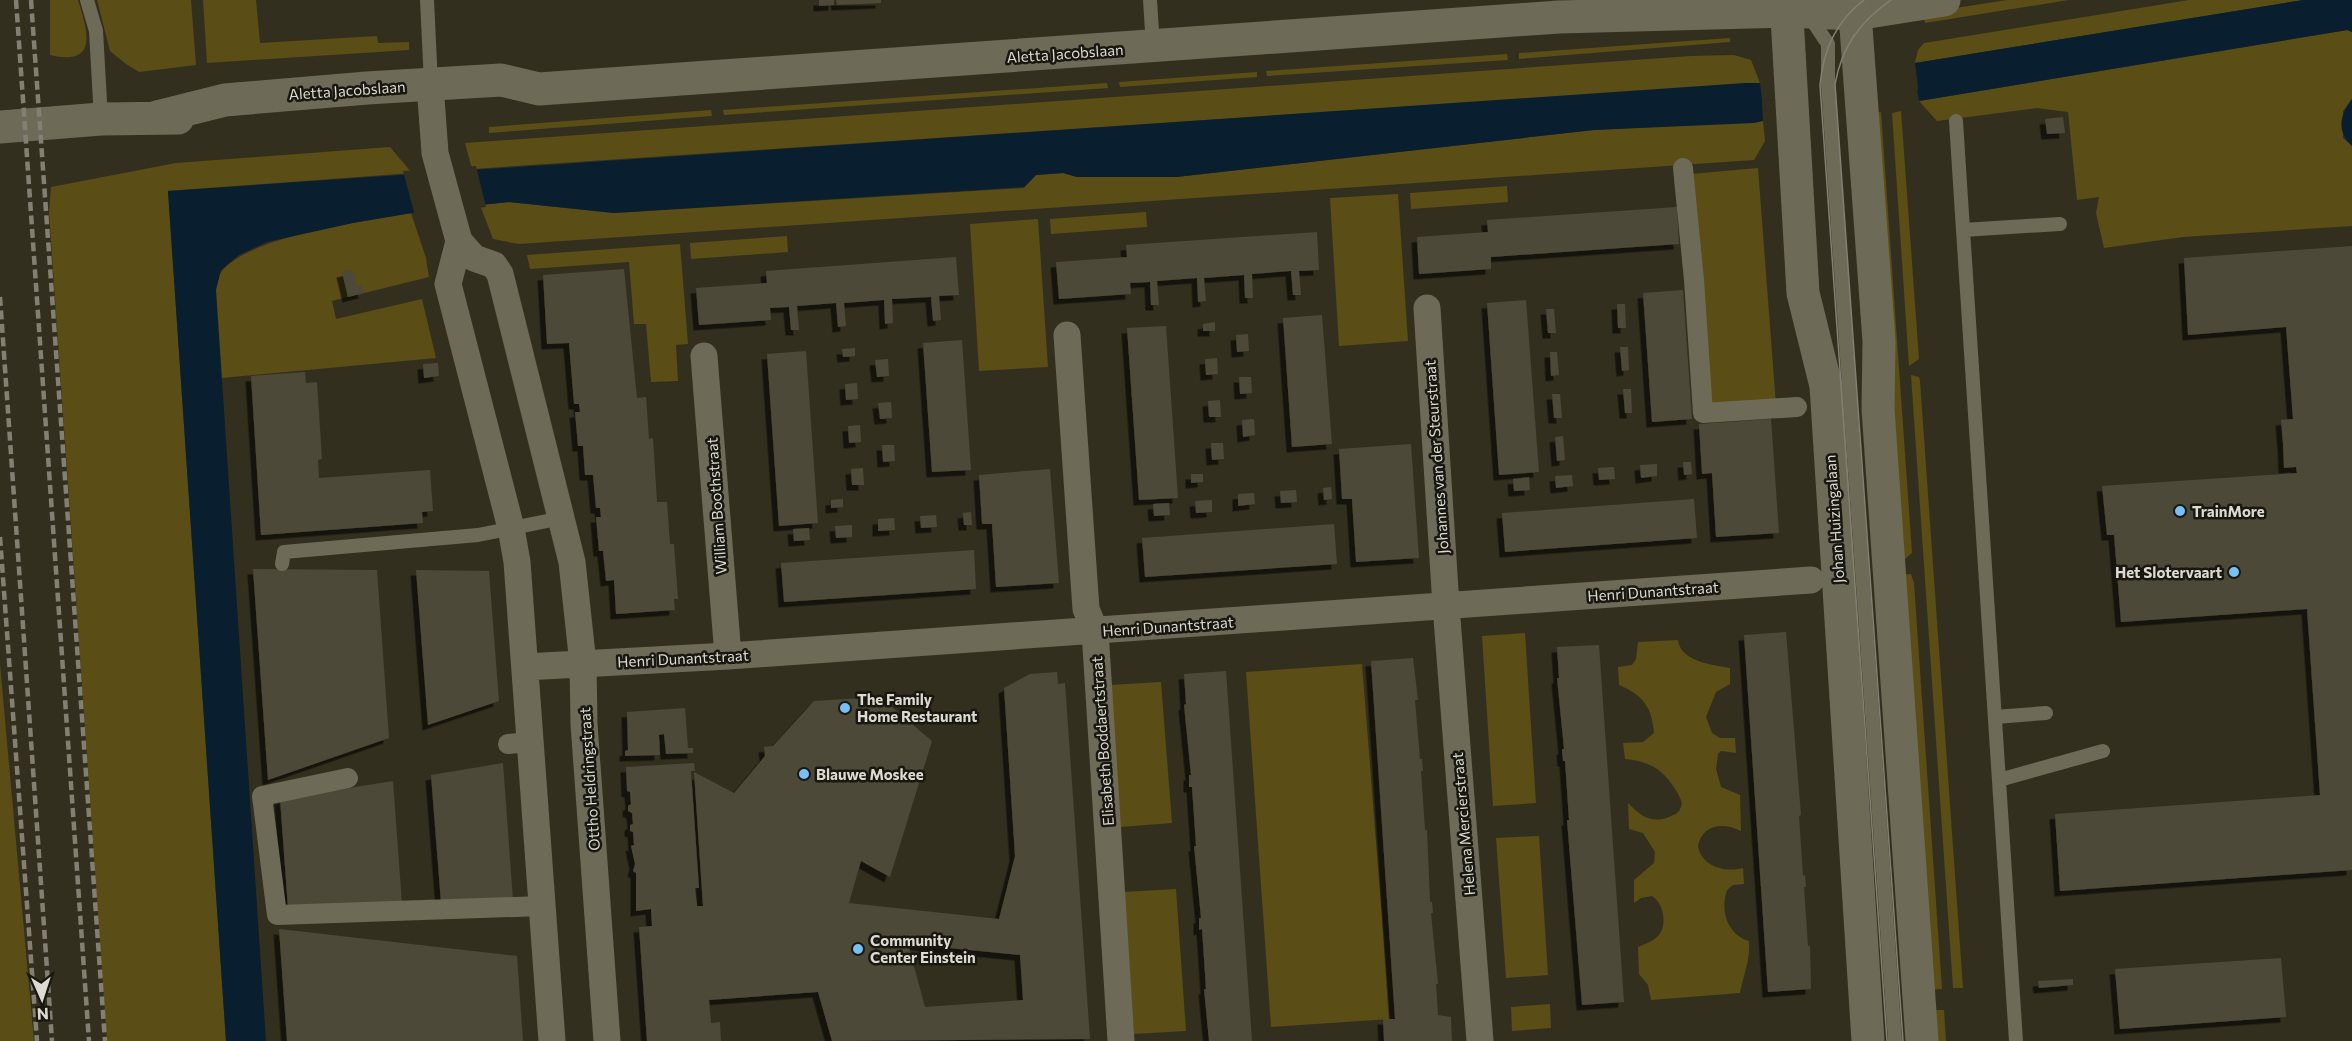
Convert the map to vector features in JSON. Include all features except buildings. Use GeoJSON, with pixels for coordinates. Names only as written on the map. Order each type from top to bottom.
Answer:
{"type":"FeatureCollection","features":[{"type":"Feature","properties":{"kind":"main road","name":"Aletta Jacobslaan"},"geometry":{"type":"LineString","coordinates":[[1589,15],[1656,0]]}},
{"type":"Feature","properties":{"kind":"main road","name":"Aletta Jacobslaan"},"geometry":{"type":"LineString","coordinates":[[0,127],[157,117],[226,121],[431,96],[505,102],[539,88],[750,67],[1153,46],[1589,15],[1944,0]]}},
{"type":"Feature","properties":{"kind":"main road","name":"Johan Huizingalaan"},"geometry":{"type":"LineString","coordinates":[[1862,5],[1844,89],[1879,341],[1878,410],[1922,1041]]}},
{"type":"Feature","properties":{"kind":"main road","name":"Johan Huizingalaan"},"geometry":{"type":"LineString","coordinates":[[1794,6],[1793,93],[1803,293],[1826,386],[1868,1041]]}},
{"type":"Feature","properties":{"kind":"street"},"geometry":{"type":"LineString","coordinates":[[431,96],[435,153],[457,233],[448,284],[511,528],[517,562],[525,667],[519,743],[542,906],[552,1041]]}},
{"type":"Feature","properties":{"kind":"street"},"geometry":{"type":"LineString","coordinates":[[1683,168],[1694,280],[1702,413],[1797,407]]}},
{"type":"Feature","properties":{"kind":"street","name":"Ottho Heldringstraat"},"geometry":{"type":"LineString","coordinates":[[457,233],[474,258],[494,265],[500,274],[572,562],[582,664],[584,724],[607,1041]]}},
{"type":"Feature","properties":{"kind":"street","name":"Johannes van der Steurstraat"},"geometry":{"type":"LineString","coordinates":[[1427,308],[1446,606]]}},
{"type":"Feature","properties":{"kind":"street","name":"Elisabeth Boddaertstraat"},"geometry":{"type":"LineString","coordinates":[[1067,335],[1086,609],[1095,631],[1121,1041]]}},
{"type":"Feature","properties":{"kind":"street","name":"William Boothstraat"},"geometry":{"type":"LineString","coordinates":[[704,356],[728,656]]}},
{"type":"Feature","properties":{"kind":"street","name":"Henri Dunantstraat"},"geometry":{"type":"LineString","coordinates":[[525,667],[728,656],[1811,580]]}},
{"type":"Feature","properties":{"kind":"street","name":"Helena Mercierstraat"},"geometry":{"type":"LineString","coordinates":[[1446,606],[1480,1041]]}},
{"type":"Feature","properties":{"kind":"street"},"geometry":{"type":"LineString","coordinates":[[348,778],[262,796],[277,915],[542,906]]}},
{"type":"Feature","properties":{"kind":"lane"},"geometry":{"type":"LineString","coordinates":[[87,0],[98,49],[101,119]]}},
{"type":"Feature","properties":{"kind":"lane"},"geometry":{"type":"LineString","coordinates":[[1150,0],[1153,46]]}},
{"type":"Feature","properties":{"kind":"lane"},"geometry":{"type":"LineString","coordinates":[[427,1],[431,96]]}},
{"type":"Feature","properties":{"kind":"lane","name":"Johan Huizingalaan"},"geometry":{"type":"LineString","coordinates":[[1829,63],[1862,5]]}},
{"type":"Feature","properties":{"kind":"lane","name":"Johan Huizingalaan"},"geometry":{"type":"LineString","coordinates":[[1794,6],[1828,44],[1829,63],[1844,89],[1895,1041]]}},
{"type":"Feature","properties":{"kind":"lane"},"geometry":{"type":"LineString","coordinates":[[1956,121],[2016,1041]]}},
{"type":"Feature","properties":{"kind":"lane"},"geometry":{"type":"LineString","coordinates":[[1963,230],[2060,224]]}},
{"type":"Feature","properties":{"kind":"lane"},"geometry":{"type":"LineString","coordinates":[[282,564],[284,552],[478,535],[562,518]]}},
{"type":"Feature","properties":{"kind":"lane"},"geometry":{"type":"LineString","coordinates":[[1995,717],[2046,713]]}},
{"type":"Feature","properties":{"kind":"lane"},"geometry":{"type":"LineString","coordinates":[[1999,780],[2103,751]]}},
{"type":"Feature","properties":{"kind":"shaded area"},"geometry":{"type":"Polygon","coordinates":[[[50,0],[78,0],[86,33],[86,43],[83,51],[77,56],[50,55],[50,0]]]}},
{"type":"Feature","properties":{"kind":"shaded area"},"geometry":{"type":"Polygon","coordinates":[[[97,0],[191,0],[196,65],[139,72],[126,64],[110,51],[97,0]]]}},
{"type":"Feature","properties":{"kind":"shaded area"},"geometry":{"type":"Polygon","coordinates":[[[203,0],[256,0],[260,43],[377,36],[378,43],[409,42],[409,50],[207,63],[203,0]]]}},
{"type":"Feature","properties":{"kind":"shaded area"},"geometry":{"type":"Polygon","coordinates":[[[2007,0],[2069,0],[1925,23],[1923,13],[2007,0]]]}},
{"type":"Feature","properties":{"kind":"shaded area"},"geometry":{"type":"Polygon","coordinates":[[[2189,0],[2303,0],[1915,63],[1918,50],[1924,43],[2189,0]]]}},
{"type":"Feature","properties":{"kind":"shaded area"},"geometry":{"type":"Polygon","coordinates":[[[2348,30],[2352,32],[2352,99],[2343,111],[2343,138],[2352,146],[2352,226],[2183,237],[2104,248],[2096,213],[2099,197],[2077,200],[2068,112],[2037,108],[1937,121],[1919,101],[2348,30]]]}},
{"type":"Feature","properties":{"kind":"shaded area"},"geometry":{"type":"Polygon","coordinates":[[[1730,38],[1730,42],[1519,59],[1519,53],[1730,38]]]}},
{"type":"Feature","properties":{"kind":"shaded area"},"geometry":{"type":"Polygon","coordinates":[[[1507,54],[1508,60],[1267,76],[1266,71],[1507,54]]]}},
{"type":"Feature","properties":{"kind":"shaded area"},"geometry":{"type":"Polygon","coordinates":[[[1734,55],[1751,60],[1760,83],[472,169],[465,143],[1691,56],[1734,55]]]}},
{"type":"Feature","properties":{"kind":"shaded area"},"geometry":{"type":"Polygon","coordinates":[[[1257,72],[1257,77],[1120,87],[1119,82],[1257,72]]]}},
{"type":"Feature","properties":{"kind":"shaded area"},"geometry":{"type":"Polygon","coordinates":[[[1107,83],[1108,88],[724,115],[723,110],[1107,83]]]}},
{"type":"Feature","properties":{"kind":"shaded area"},"geometry":{"type":"Polygon","coordinates":[[[711,110],[712,116],[489,133],[489,127],[711,110]]]}},
{"type":"Feature","properties":{"kind":"shaded area"},"geometry":{"type":"Polygon","coordinates":[[[1901,111],[1919,359],[1909,366],[1892,113],[1901,111]]]}},
{"type":"Feature","properties":{"kind":"shaded area"},"geometry":{"type":"Polygon","coordinates":[[[1881,112],[1912,553],[1904,560],[1874,113],[1881,112]]]}},
{"type":"Feature","properties":{"kind":"shaded area"},"geometry":{"type":"Polygon","coordinates":[[[1763,121],[1765,141],[1754,160],[519,244],[493,239],[480,205],[509,202],[614,213],[1024,188],[1036,175],[1063,173],[1077,177],[1176,177],[1594,130],[1763,121]]]}},
{"type":"Feature","properties":{"kind":"shaded area"},"geometry":{"type":"Polygon","coordinates":[[[390,147],[412,173],[168,191],[226,1041],[107,1041],[49,213],[51,187],[176,163],[390,147]]]}},
{"type":"Feature","properties":{"kind":"shaded area"},"geometry":{"type":"Polygon","coordinates":[[[1758,168],[1776,405],[1708,409],[1691,174],[1758,168]]]}},
{"type":"Feature","properties":{"kind":"shaded area"},"geometry":{"type":"Polygon","coordinates":[[[1507,186],[1508,202],[1411,209],[1410,193],[1507,186]]]}},
{"type":"Feature","properties":{"kind":"shaded area"},"geometry":{"type":"Polygon","coordinates":[[[1398,194],[1408,341],[1339,346],[1330,198],[1398,194]]]}},
{"type":"Feature","properties":{"kind":"shaded area"},"geometry":{"type":"Polygon","coordinates":[[[1146,212],[1147,227],[1051,234],[1050,219],[1146,212]]]}},
{"type":"Feature","properties":{"kind":"shaded area"},"geometry":{"type":"Polygon","coordinates":[[[411,213],[426,258],[429,277],[332,301],[336,319],[422,299],[436,358],[221,378],[215,301],[217,281],[227,266],[246,253],[272,242],[335,226],[411,213]]]}},
{"type":"Feature","properties":{"kind":"shaded area"},"geometry":{"type":"Polygon","coordinates":[[[1038,219],[1048,367],[979,371],[970,224],[1038,219]]]}},
{"type":"Feature","properties":{"kind":"shaded area"},"geometry":{"type":"Polygon","coordinates":[[[787,236],[788,252],[691,259],[690,243],[787,236]]]}},
{"type":"Feature","properties":{"kind":"shaded area"},"geometry":{"type":"Polygon","coordinates":[[[680,244],[688,344],[676,345],[678,381],[651,382],[646,324],[634,324],[629,262],[530,269],[527,255],[680,244]]]}},
{"type":"Feature","properties":{"kind":"shaded area"},"geometry":{"type":"Polygon","coordinates":[[[1911,375],[1919,377],[1920,381],[1963,988],[1953,988],[1911,375]]]}},
{"type":"Feature","properties":{"kind":"shaded area"},"geometry":{"type":"Polygon","coordinates":[[[1911,574],[1914,583],[1942,989],[1926,990],[1898,575],[1911,574]]]}},
{"type":"Feature","properties":{"kind":"shaded area"},"geometry":{"type":"Polygon","coordinates":[[[1525,633],[1536,803],[1493,806],[1482,636],[1525,633]]]}},
{"type":"Feature","properties":{"kind":"shaded area"},"geometry":{"type":"Polygon","coordinates":[[[1678,640],[1684,653],[1698,661],[1730,668],[1730,684],[1716,692],[1706,717],[1712,733],[1720,738],[1735,738],[1736,753],[1721,751],[1718,754],[1716,769],[1721,787],[1740,795],[1741,831],[1728,826],[1715,827],[1704,833],[1698,845],[1703,858],[1708,863],[1721,868],[1743,868],[1744,884],[1733,885],[1727,890],[1724,906],[1727,921],[1735,933],[1749,941],[1749,955],[1740,993],[1651,1000],[1648,985],[1639,974],[1638,947],[1660,934],[1663,917],[1660,905],[1652,896],[1641,898],[1634,903],[1634,880],[1654,863],[1655,852],[1643,833],[1629,829],[1628,803],[1647,818],[1657,820],[1677,813],[1682,803],[1672,784],[1656,768],[1642,762],[1625,759],[1623,743],[1643,742],[1654,733],[1651,716],[1645,703],[1634,693],[1619,685],[1618,667],[1632,665],[1636,659],[1638,642],[1678,640]]]}},
{"type":"Feature","properties":{"kind":"shaded area"},"geometry":{"type":"Polygon","coordinates":[[[0,664],[34,1041],[0,1041],[0,664]]]}},
{"type":"Feature","properties":{"kind":"shaded area"},"geometry":{"type":"Polygon","coordinates":[[[1362,664],[1390,1019],[1271,1027],[1246,672],[1362,664]]]}},
{"type":"Feature","properties":{"kind":"shaded area"},"geometry":{"type":"Polygon","coordinates":[[[1161,682],[1172,823],[1120,827],[1110,685],[1161,682]]]}},
{"type":"Feature","properties":{"kind":"shaded area"},"geometry":{"type":"Polygon","coordinates":[[[1539,836],[1548,975],[1506,978],[1496,838],[1539,836]]]}},
{"type":"Feature","properties":{"kind":"shaded area"},"geometry":{"type":"Polygon","coordinates":[[[1176,889],[1186,1031],[1134,1034],[1124,892],[1176,889]]]}},
{"type":"Feature","properties":{"kind":"shaded area"},"geometry":{"type":"Polygon","coordinates":[[[1550,1004],[1551,1028],[1512,1031],[1511,1007],[1550,1004]]]}},
{"type":"Feature","properties":{"kind":"shaded area"},"geometry":{"type":"Polygon","coordinates":[[[1927,1010],[1944,1010],[1946,1041],[1929,1041],[1927,1010]]]}},
{"type":"Feature","properties":{"kind":"water"},"geometry":{"type":"Polygon","coordinates":[[[2303,0],[2352,0],[2352,32],[2347,30],[1919,101],[1917,89],[1762,101],[1763,121],[1754,123],[1594,130],[1176,177],[1077,177],[1063,173],[1036,175],[1024,187],[614,213],[509,202],[424,211],[353,223],[267,242],[239,255],[221,270],[216,290],[266,1041],[226,1041],[168,191],[1745,83],[1760,83],[1761,91],[1917,79],[1915,63],[2303,0]]]}},
{"type":"Feature","properties":{"kind":"water"},"geometry":{"type":"Polygon","coordinates":[[[2352,99],[2352,146],[2344,135],[2342,123],[2345,111],[2352,99]]]}},
{"type":"Feature","properties":{"kind":"pier"},"geometry":{"type":"Polygon","coordinates":[[[1917,78],[1918,90],[1762,101],[1761,90],[1917,78]]]}},
{"type":"Feature","properties":{"kind":"pier"},"geometry":{"type":"Polygon","coordinates":[[[476,166],[486,207],[415,216],[403,171],[476,166]]]}},
{"type":"Feature","properties":{"kind":"tram line"},"geometry":{"type":"LineString","coordinates":[[1864,0],[1846,17],[1833,38],[1824,60],[1820,85],[1887,1041]]}},
{"type":"Feature","properties":{"kind":"tram line"},"geometry":{"type":"LineString","coordinates":[[1891,0],[1870,17],[1854,36],[1842,58],[1835,84],[1903,1041]]}},
{"type":"Feature","properties":{"kind":"railway"},"geometry":{"type":"LineString","coordinates":[[16,0],[89,1041]]}},
{"type":"Feature","properties":{"kind":"railway"},"geometry":{"type":"LineString","coordinates":[[31,0],[105,1041]]}},
{"type":"Feature","properties":{"kind":"railway"},"geometry":{"type":"LineString","coordinates":[[0,297],[52,1041]]}},
{"type":"Feature","properties":{"kind":"railway"},"geometry":{"type":"LineString","coordinates":[[0,537],[37,1041]]}},
{"type":"Feature","properties":{"kind":"place","name":"TrainMore"},"geometry":{"type":"Point","coordinates":[2180,511]}},
{"type":"Feature","properties":{"kind":"place","name":"Het Slotervaart"},"geometry":{"type":"Point","coordinates":[2234,572]}},
{"type":"Feature","properties":{"kind":"place","name":"The Family Home Restaurant"},"geometry":{"type":"Point","coordinates":[845,708]}},
{"type":"Feature","properties":{"kind":"place","name":"Blauwe Moskee"},"geometry":{"type":"Point","coordinates":[804,774]}},
{"type":"Feature","properties":{"kind":"place","name":"Community Center Einstein"},"geometry":{"type":"Point","coordinates":[858,949]}}]}
